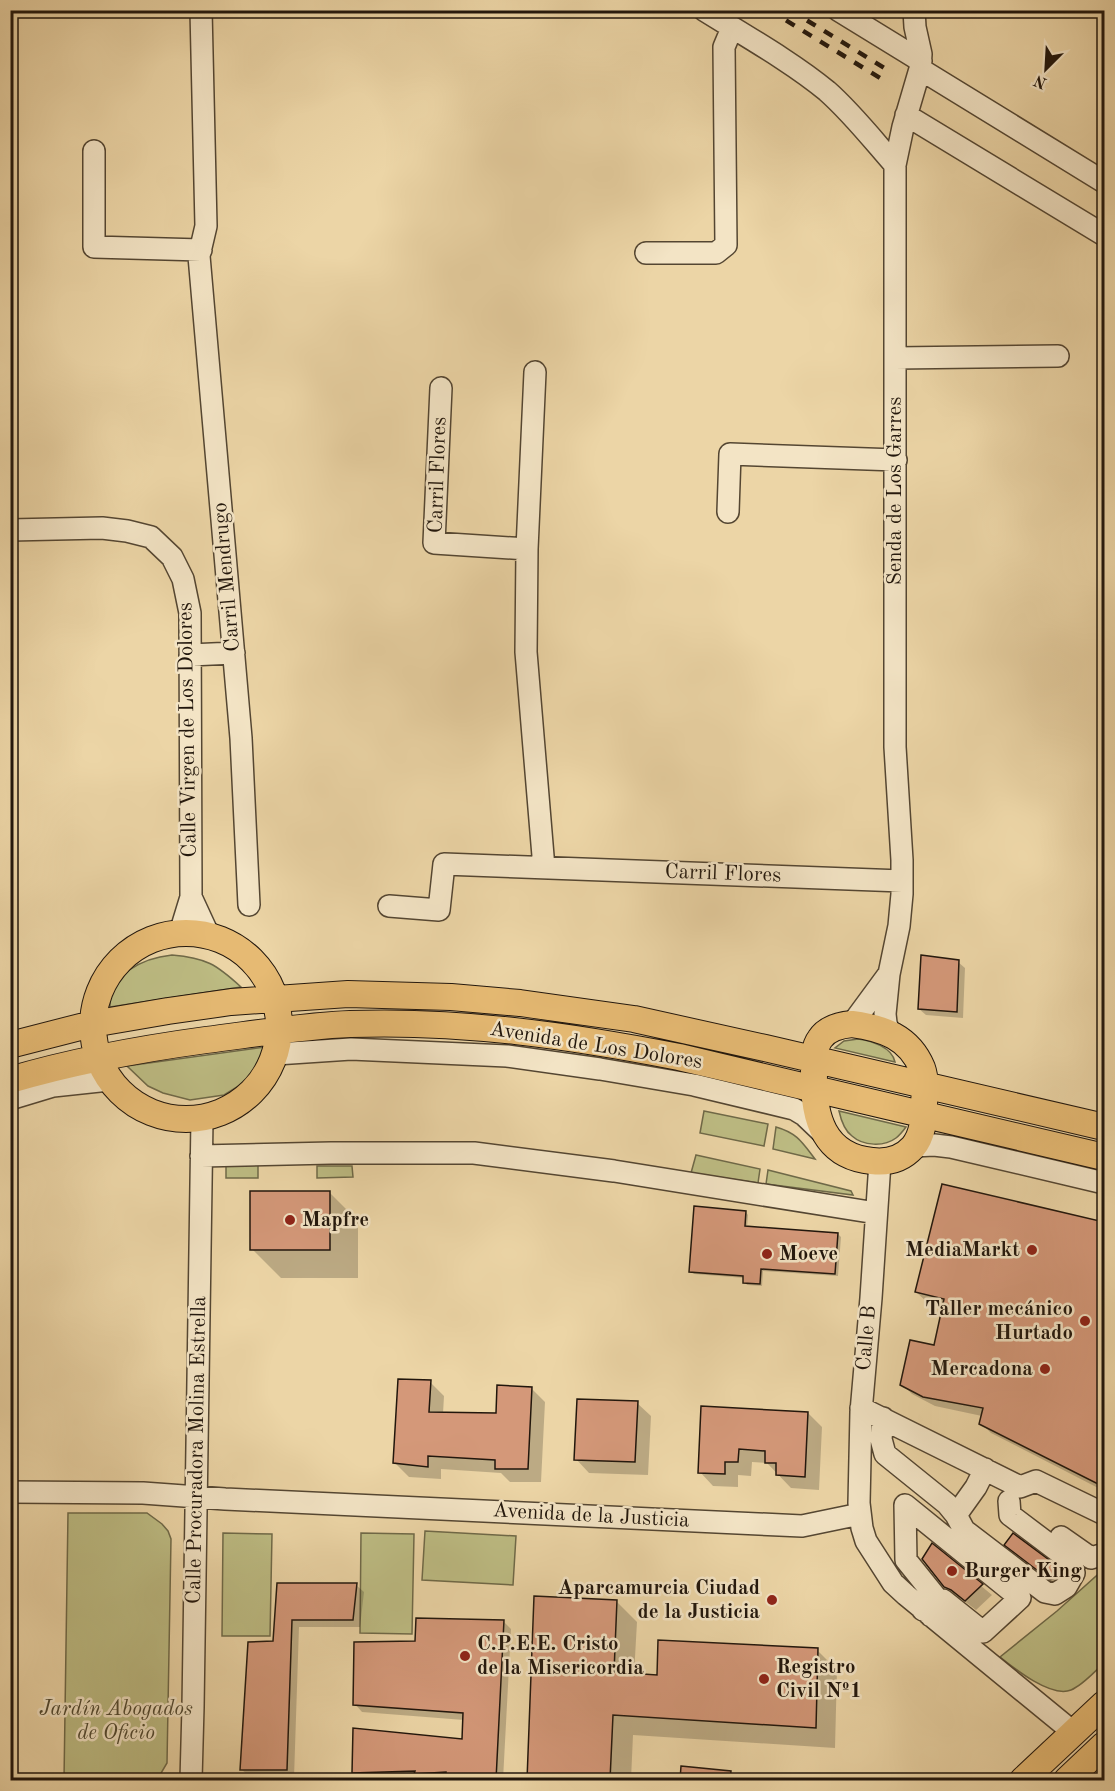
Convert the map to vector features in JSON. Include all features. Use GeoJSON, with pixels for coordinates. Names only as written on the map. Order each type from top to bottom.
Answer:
{"type":"FeatureCollection","features":[{"type":"Feature","properties":{"kind":"main road"},"geometry":{"type":"LineString","coordinates":[[180,933],[209,936],[235,947],[256,965],[269,981],[276,999],[278,1042],[268,1073],[255,1090],[240,1103],[221,1113],[201,1119],[175,1119],[150,1113],[127,1099],[103,1069],[93,1041],[92,1024],[93,1010],[99,990],[112,968],[132,950],[154,938],[180,933]]}},
{"type":"Feature","properties":{"kind":"main road","name":"Avenida de Los Dolores"},"geometry":{"type":"LineString","coordinates":[[10,1045],[92,1024],[231,1002],[358,994],[451,997],[520,1003],[634,1019],[1104,1127]]}},
{"type":"Feature","properties":{"kind":"main road","name":"Avenida de Los Dolores"},"geometry":{"type":"LineString","coordinates":[[10,1080],[103,1069],[188,1043],[278,1042],[350,1024],[445,1025],[532,1033],[667,1055],[1104,1157]]}},
{"type":"Feature","properties":{"kind":"main road"},"geometry":{"type":"LineString","coordinates":[[852,1024],[889,1032],[906,1045],[922,1068],[925,1085],[922,1132],[914,1146],[901,1157],[880,1162],[867,1161],[837,1148],[825,1135],[817,1116],[813,1088],[814,1059],[821,1037],[836,1028],[852,1024]]}},
{"type":"Feature","properties":{"kind":"main road"},"geometry":{"type":"LineString","coordinates":[[1023,1780],[1104,1704]]}},
{"type":"Feature","properties":{"kind":"main road"},"geometry":{"type":"LineString","coordinates":[[1067,1780],[1104,1745]]}},
{"type":"Feature","properties":{"kind":"street","name":"Carril Mendrugo"},"geometry":{"type":"LineString","coordinates":[[201,10],[206,226],[199,256],[241,738],[249,905]]}},
{"type":"Feature","properties":{"kind":"street"},"geometry":{"type":"LineString","coordinates":[[704,10],[796,69],[827,92],[895,165]]}},
{"type":"Feature","properties":{"kind":"street"},"geometry":{"type":"LineString","coordinates":[[838,10],[1104,182]]}},
{"type":"Feature","properties":{"kind":"street","name":"Senda de Los Garres"},"geometry":{"type":"LineString","coordinates":[[889,1032],[885,1014],[889,974],[899,926],[902,881],[895,747],[895,165],[906,115],[921,65],[914,10]]}},
{"type":"Feature","properties":{"kind":"street"},"geometry":{"type":"LineString","coordinates":[[646,253],[716,253],[726,245],[724,47],[732,28]]}},
{"type":"Feature","properties":{"kind":"street"},"geometry":{"type":"LineString","coordinates":[[906,115],[1104,235]]}},
{"type":"Feature","properties":{"kind":"street"},"geometry":{"type":"LineString","coordinates":[[94,151],[94,247],[201,250]]}},
{"type":"Feature","properties":{"kind":"street"},"geometry":{"type":"LineString","coordinates":[[895,358],[1058,356]]}},
{"type":"Feature","properties":{"kind":"street"},"geometry":{"type":"LineString","coordinates":[[535,372],[527,549],[526,652],[544,868]]}},
{"type":"Feature","properties":{"kind":"street","name":"Carril Flores"},"geometry":{"type":"LineString","coordinates":[[441,388],[434,543],[527,549]]}},
{"type":"Feature","properties":{"kind":"street"},"geometry":{"type":"LineString","coordinates":[[728,512],[730,454],[896,460]]}},
{"type":"Feature","properties":{"kind":"street","name":"Calle Virgen de Los Dolores"},"geometry":{"type":"LineString","coordinates":[[10,530],[102,528],[151,537],[172,557],[183,579],[190,613],[191,897],[180,933]]}},
{"type":"Feature","properties":{"kind":"street"},"geometry":{"type":"LineString","coordinates":[[190,656],[234,654]]}},
{"type":"Feature","properties":{"kind":"street","name":"Carril Flores"},"geometry":{"type":"LineString","coordinates":[[389,906],[439,910],[444,864],[902,881]]}},
{"type":"Feature","properties":{"kind":"street","name":"Calle Virgen de Los Dolores"},"geometry":{"type":"LineString","coordinates":[[191,897],[209,936]]}},
{"type":"Feature","properties":{"kind":"street"},"geometry":{"type":"LineString","coordinates":[[852,1024],[889,974]]}},
{"type":"Feature","properties":{"kind":"street"},"geometry":{"type":"LineString","coordinates":[[278,1042],[351,1049],[507,1056],[600,1069],[694,1086],[786,1107],[804,1115],[825,1135]]}},
{"type":"Feature","properties":{"kind":"street"},"geometry":{"type":"LineString","coordinates":[[10,1099],[103,1069]]}},
{"type":"Feature","properties":{"kind":"street","name":"Calle Procuradora Molina Estrella"},"geometry":{"type":"LineString","coordinates":[[191,1780],[201,1119]]}},
{"type":"Feature","properties":{"kind":"street"},"geometry":{"type":"LineString","coordinates":[[914,1146],[951,1147],[1104,1183]]}},
{"type":"Feature","properties":{"kind":"street"},"geometry":{"type":"LineString","coordinates":[[201,1156],[474,1153],[614,1171],[876,1213]]}},
{"type":"Feature","properties":{"kind":"street","name":"Calle B"},"geometry":{"type":"LineString","coordinates":[[860,1514],[861,1407],[880,1162]]}},
{"type":"Feature","properties":{"kind":"street"},"geometry":{"type":"LineString","coordinates":[[861,1407],[1020,1487],[1036,1481],[1104,1514]]}},
{"type":"Feature","properties":{"kind":"street"},"geometry":{"type":"LineString","coordinates":[[883,1418],[881,1439],[885,1454],[948,1503],[964,1530],[1045,1592],[1056,1594],[1066,1587],[1074,1573],[1071,1561],[1010,1515],[1009,1501]]}},
{"type":"Feature","properties":{"kind":"street"},"geometry":{"type":"LineString","coordinates":[[985,1469],[989,1487],[1091,1558],[1104,1554]]}},
{"type":"Feature","properties":{"kind":"street"},"geometry":{"type":"LineString","coordinates":[[956,1515],[976,1487],[985,1469]]}},
{"type":"Feature","properties":{"kind":"street","name":"Avenida de la Justicia"},"geometry":{"type":"LineString","coordinates":[[10,1492],[143,1493],[236,1500],[802,1526],[860,1514]]}},
{"type":"Feature","properties":{"kind":"street"},"geometry":{"type":"LineString","coordinates":[[905,1505],[1020,1598],[983,1632],[943,1600],[927,1613],[935,1596],[906,1560],[905,1505]]}},
{"type":"Feature","properties":{"kind":"street"},"geometry":{"type":"LineString","coordinates":[[860,1514],[866,1541],[899,1589],[1073,1732]]}},
{"type":"Feature","properties":{"kind":"green space"},"geometry":{"type":"Polygon","coordinates":[[[172,955],[210,963],[241,987],[110,1007],[115,985],[130,970],[150,960],[172,955]]]}},
{"type":"Feature","properties":{"kind":"green space"},"geometry":{"type":"Polygon","coordinates":[[[858,1039],[875,1043],[886,1049],[895,1062],[835,1048],[844,1041],[858,1039]]]}},
{"type":"Feature","properties":{"kind":"green space"},"geometry":{"type":"Polygon","coordinates":[[[265,1047],[264,1056],[255,1076],[224,1095],[190,1100],[163,1093],[148,1086],[127,1066],[265,1047]]]}},
{"type":"Feature","properties":{"kind":"green space"},"geometry":{"type":"Polygon","coordinates":[[[704,1111],[768,1124],[764,1146],[700,1133],[704,1111]]]}},
{"type":"Feature","properties":{"kind":"green space"},"geometry":{"type":"Polygon","coordinates":[[[839,1111],[906,1127],[899,1136],[886,1143],[862,1142],[850,1134],[839,1111]]]}},
{"type":"Feature","properties":{"kind":"green space"},"geometry":{"type":"Polygon","coordinates":[[[776,1127],[794,1135],[815,1159],[773,1149],[776,1127]]]}},
{"type":"Feature","properties":{"kind":"green space"},"geometry":{"type":"Polygon","coordinates":[[[696,1155],[760,1169],[758,1183],[691,1173],[696,1155]]]}},
{"type":"Feature","properties":{"kind":"green space"},"geometry":{"type":"Polygon","coordinates":[[[226,1165],[258,1165],[258,1178],[226,1178],[226,1165]]]}},
{"type":"Feature","properties":{"kind":"green space"},"geometry":{"type":"Polygon","coordinates":[[[317,1166],[352,1166],[353,1177],[317,1178],[317,1166]]]}},
{"type":"Feature","properties":{"kind":"green space"},"geometry":{"type":"Polygon","coordinates":[[[768,1170],[851,1191],[853,1195],[766,1184],[768,1170]]]}},
{"type":"Feature","properties":{"kind":"green space","name":"Jardín Abogados de Oficio"},"geometry":{"type":"Polygon","coordinates":[[[68,1513],[147,1513],[162,1524],[171,1539],[167,1763],[157,1780],[64,1780],[68,1513]]]}},
{"type":"Feature","properties":{"kind":"green space"},"geometry":{"type":"Polygon","coordinates":[[[425,1531],[516,1536],[513,1585],[422,1580],[425,1531]]]}},
{"type":"Feature","properties":{"kind":"green space"},"geometry":{"type":"Polygon","coordinates":[[[223,1533],[272,1534],[270,1636],[222,1636],[223,1533]]]}},
{"type":"Feature","properties":{"kind":"green space"},"geometry":{"type":"Polygon","coordinates":[[[361,1533],[414,1534],[412,1634],[360,1633],[361,1533]]]}},
{"type":"Feature","properties":{"kind":"green space"},"geometry":{"type":"Polygon","coordinates":[[[1104,1569],[1104,1663],[1084,1682],[1071,1690],[1054,1690],[1034,1681],[1000,1657],[1057,1611],[1104,1569]]]}},
{"type":"Feature","properties":{"kind":"building"},"geometry":{"type":"Polygon","coordinates":[[[921,955],[959,960],[957,1012],[918,1009],[921,955]]]}},
{"type":"Feature","properties":{"kind":"building"},"geometry":{"type":"Polygon","coordinates":[[[942,1184],[1104,1222],[1104,1331],[1099,1354],[1104,1372],[1104,1487],[979,1424],[983,1408],[923,1397],[900,1385],[910,1340],[934,1345],[944,1299],[915,1292],[942,1184]]]}},
{"type":"Feature","properties":{"kind":"building","name":"Mapfre"},"geometry":{"type":"Polygon","coordinates":[[[250,1191],[330,1191],[330,1250],[250,1250],[250,1191]]]}},
{"type":"Feature","properties":{"kind":"building"},"geometry":{"type":"Polygon","coordinates":[[[694,1206],[746,1211],[745,1226],[838,1233],[835,1274],[761,1269],[760,1284],[743,1283],[743,1276],[689,1272],[694,1206]]]}},
{"type":"Feature","properties":{"kind":"building"},"geometry":{"type":"Polygon","coordinates":[[[398,1379],[431,1380],[429,1412],[496,1413],[497,1385],[532,1387],[528,1469],[495,1469],[495,1460],[428,1456],[428,1467],[393,1463],[398,1379]]]}},
{"type":"Feature","properties":{"kind":"building"},"geometry":{"type":"Polygon","coordinates":[[[577,1399],[638,1401],[635,1462],[574,1460],[577,1399]]]}},
{"type":"Feature","properties":{"kind":"building"},"geometry":{"type":"Polygon","coordinates":[[[701,1406],[808,1412],[805,1477],[776,1475],[776,1463],[765,1463],[765,1451],[739,1449],[738,1462],[725,1462],[725,1474],[698,1473],[701,1406]]]}},
{"type":"Feature","properties":{"kind":"building"},"geometry":{"type":"Polygon","coordinates":[[[1013,1533],[1060,1568],[1056,1578],[1050,1580],[1004,1545],[1013,1533]]]}},
{"type":"Feature","properties":{"kind":"building","name":"Burger King"},"geometry":{"type":"Polygon","coordinates":[[[932,1543],[983,1584],[965,1601],[944,1587],[922,1559],[932,1543]]]}},
{"type":"Feature","properties":{"kind":"building"},"geometry":{"type":"Polygon","coordinates":[[[277,1583],[357,1583],[353,1620],[292,1620],[287,1770],[240,1770],[248,1642],[273,1641],[277,1583]]]}},
{"type":"Feature","properties":{"kind":"building"},"geometry":{"type":"Polygon","coordinates":[[[534,1596],[617,1600],[614,1672],[657,1675],[658,1640],[818,1648],[816,1728],[613,1715],[610,1780],[527,1780],[534,1596]]]}},
{"type":"Feature","properties":{"kind":"building"},"geometry":{"type":"Polygon","coordinates":[[[416,1618],[504,1620],[496,1780],[446,1780],[446,1772],[352,1773],[353,1728],[462,1739],[463,1713],[353,1705],[354,1642],[415,1641],[416,1618]]]}},
{"type":"Feature","properties":{"kind":"building"},"geometry":{"type":"Polygon","coordinates":[[[681,1766],[731,1771],[730,1780],[680,1780],[681,1766]]]}},
{"type":"Feature","properties":{"kind":"railway"},"geometry":{"type":"LineString","coordinates":[[769,10],[880,78]]}},
{"type":"Feature","properties":{"kind":"railway"},"geometry":{"type":"LineString","coordinates":[[790,10],[886,69]]}},
{"type":"Feature","properties":{"kind":"place","name":"Mapfre"},"geometry":{"type":"Point","coordinates":[290,1220]}},
{"type":"Feature","properties":{"kind":"place","name":"MediaMarkt"},"geometry":{"type":"Point","coordinates":[1032,1250]}},
{"type":"Feature","properties":{"kind":"place","name":"Moeve"},"geometry":{"type":"Point","coordinates":[767,1254]}},
{"type":"Feature","properties":{"kind":"place","name":"Taller mecánico Hurtado"},"geometry":{"type":"Point","coordinates":[1085,1321]}},
{"type":"Feature","properties":{"kind":"place","name":"Mercadona"},"geometry":{"type":"Point","coordinates":[1045,1369]}},
{"type":"Feature","properties":{"kind":"place","name":"Burger King"},"geometry":{"type":"Point","coordinates":[952,1571]}},
{"type":"Feature","properties":{"kind":"place","name":"Aparcamurcia Ciudad de la Justicia"},"geometry":{"type":"Point","coordinates":[772,1600]}},
{"type":"Feature","properties":{"kind":"place","name":"C.P.E.E. Cristo de la Misericordia"},"geometry":{"type":"Point","coordinates":[465,1656]}},
{"type":"Feature","properties":{"kind":"place","name":"Registro Civil Nº1"},"geometry":{"type":"Point","coordinates":[764,1679]}}]}
